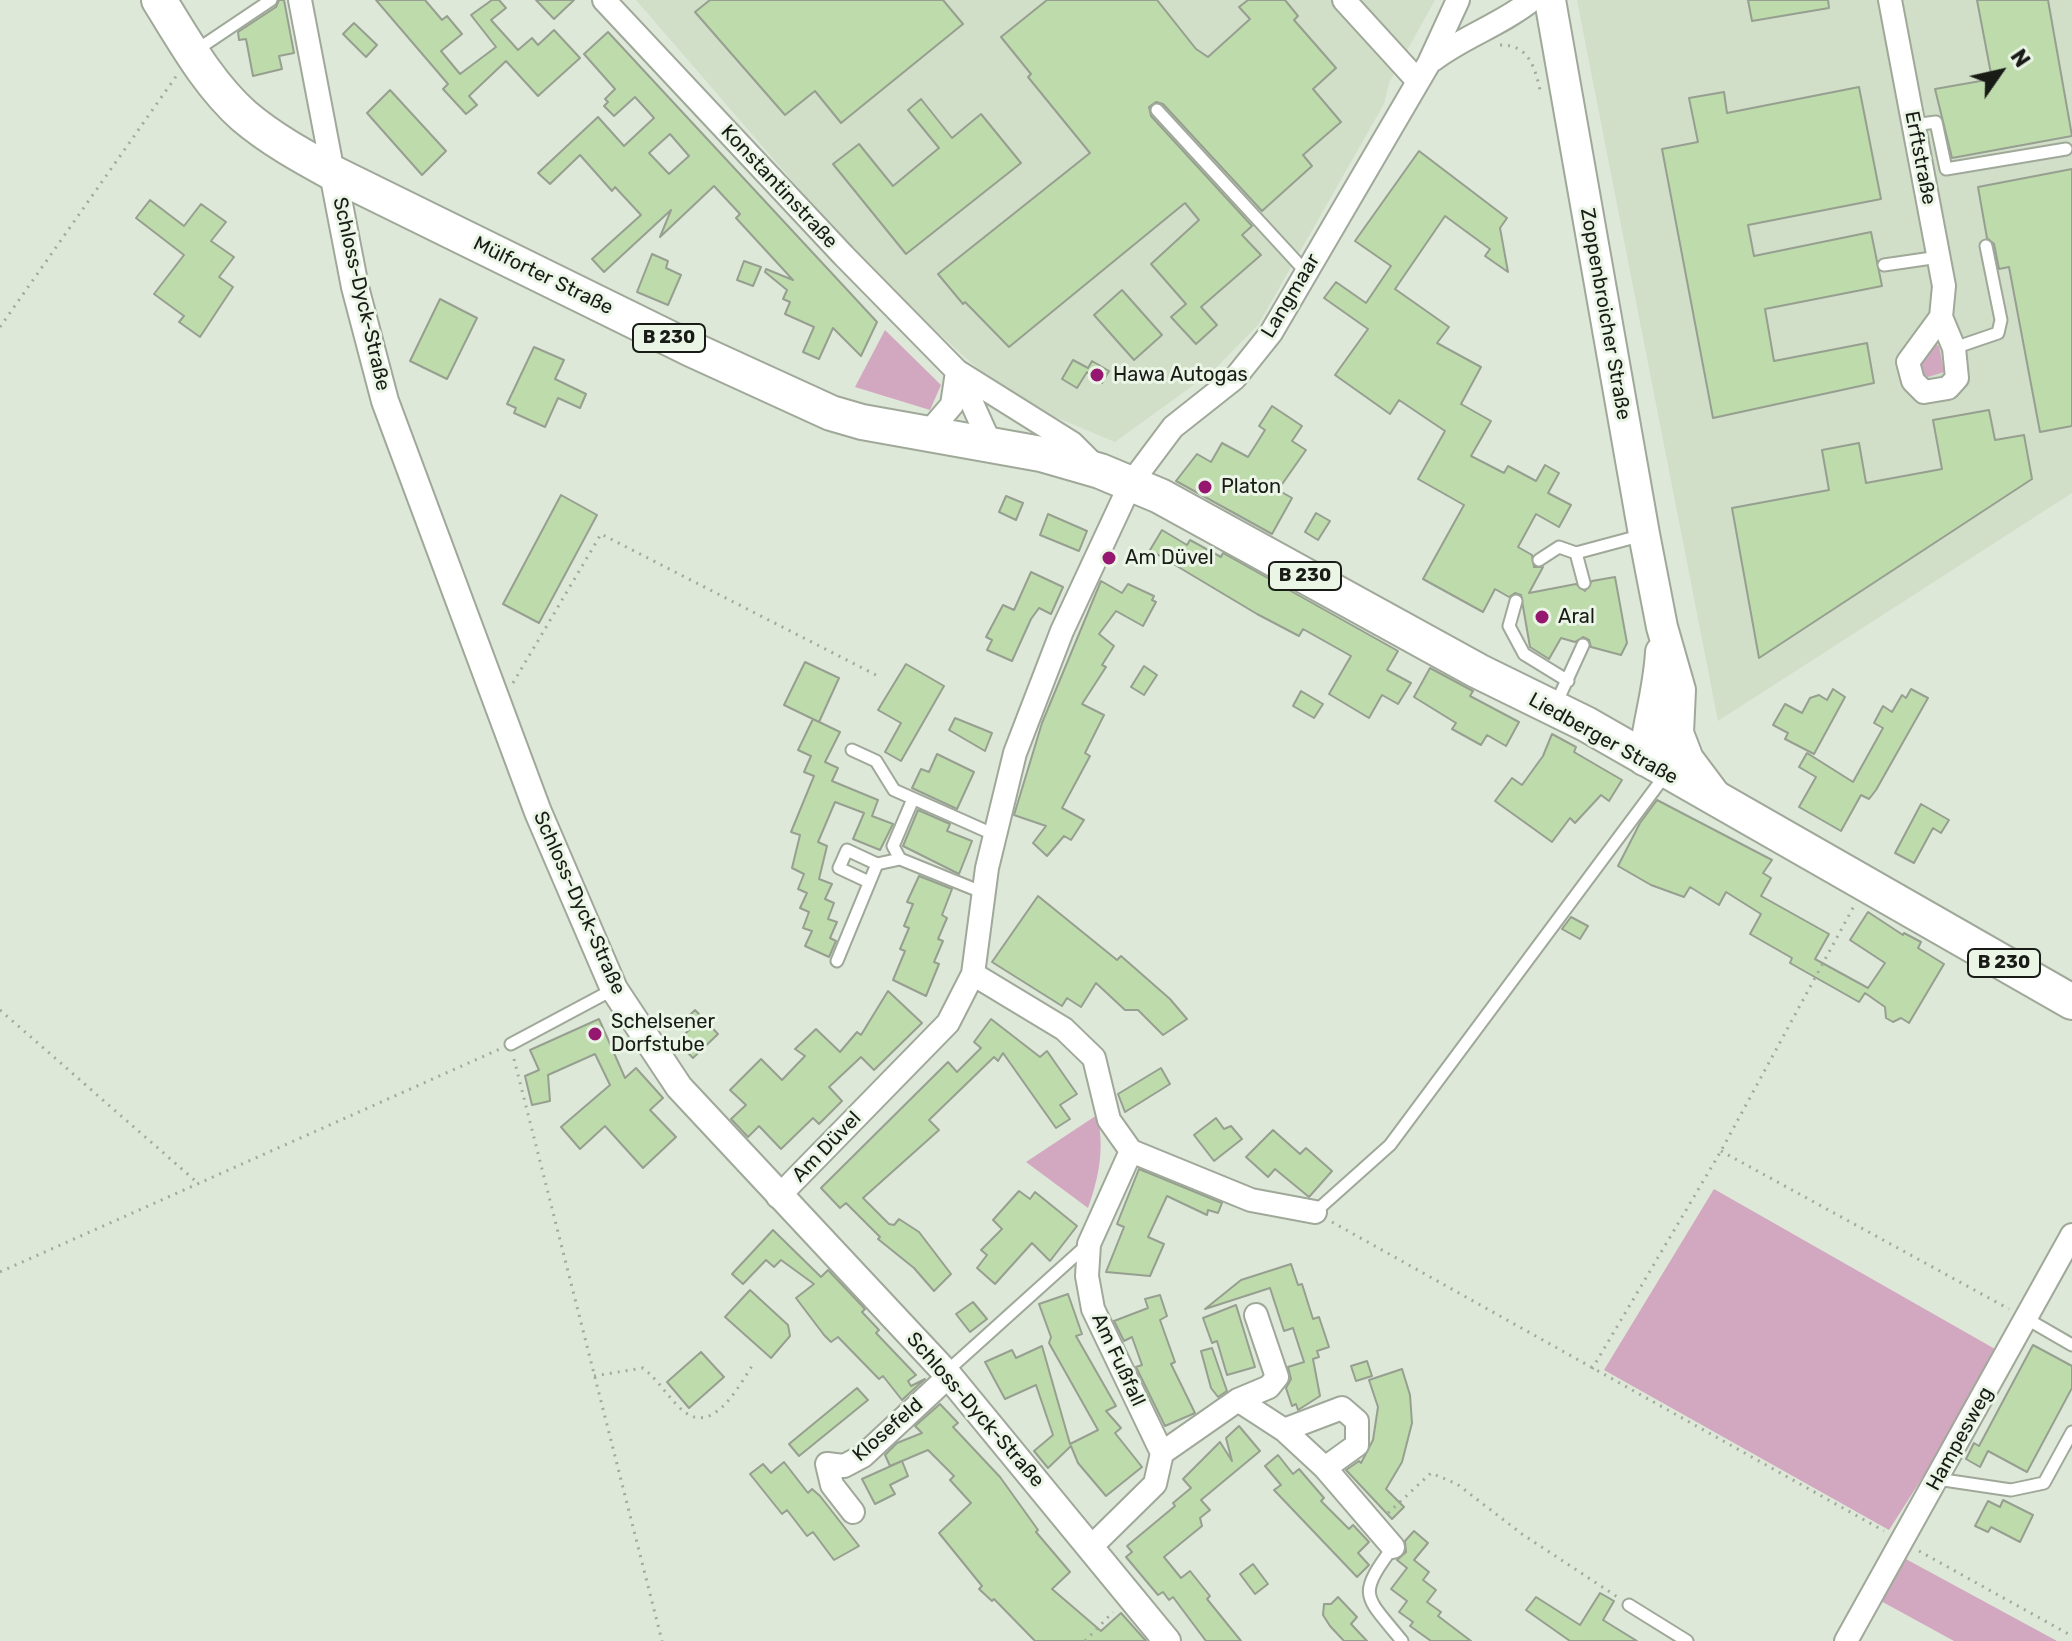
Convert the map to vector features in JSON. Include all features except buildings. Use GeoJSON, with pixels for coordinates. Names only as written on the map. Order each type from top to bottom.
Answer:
{"type":"FeatureCollection","features":[{"type":"Feature","properties":{"kind":"main road","name":"Mülforter Straße"},"geometry":{"type":"LineString","coordinates":[[159,0],[192,53],[243,115],[281,144],[333,173],[799,400],[862,422],[990,443],[1116,477]]}},
{"type":"Feature","properties":{"kind":"main road","name":"Zoppenbroicher Straße"},"geometry":{"type":"LineString","coordinates":[[1550,0],[1644,534],[1662,627],[1680,690],[1678,733]]}},
{"type":"Feature","properties":{"kind":"main road","name":"Liedberger Straße"},"geometry":{"type":"LineString","coordinates":[[1116,477],[1478,671],[1561,694],[1593,729],[1656,767],[2072,1002]]}},
{"type":"Feature","properties":{"kind":"main road","name":"Zoppenbroicher Straße"},"geometry":{"type":"LineString","coordinates":[[1656,767],[1651,711],[1659,688],[1662,627]]}},
{"type":"Feature","properties":{"kind":"main road"},"geometry":{"type":"LineString","coordinates":[[1593,729],[1613,729],[1651,711]]}},
{"type":"Feature","properties":{"kind":"main road"},"geometry":{"type":"LineString","coordinates":[[1656,767],[1678,733]]}},
{"type":"Feature","properties":{"kind":"main road"},"geometry":{"type":"LineString","coordinates":[[1678,733],[1688,759],[1723,806]]}},
{"type":"Feature","properties":{"kind":"street","name":"Schloss-Dyck-Straße"},"geometry":{"type":"LineString","coordinates":[[300,0],[355,287],[385,401],[538,812],[614,989],[679,1087],[778,1197],[947,1374],[1167,1641]]}},
{"type":"Feature","properties":{"kind":"street","name":"Konstantinstraße"},"geometry":{"type":"LineString","coordinates":[[604,0],[844,256],[957,371],[1072,443],[1116,477]]}},
{"type":"Feature","properties":{"kind":"street"},"geometry":{"type":"LineString","coordinates":[[1344,0],[1423,72]]}},
{"type":"Feature","properties":{"kind":"street","name":"Langmaar"},"geometry":{"type":"LineString","coordinates":[[1116,477],[1235,378],[1271,333],[1423,72],[1454,9],[1473,0]]}},
{"type":"Feature","properties":{"kind":"street","name":"Langmaar"},"geometry":{"type":"LineString","coordinates":[[1423,72],[1461,38],[1511,17],[1532,0]]}},
{"type":"Feature","properties":{"kind":"street","name":"Erftstraße"},"geometry":{"type":"LineString","coordinates":[[1890,0],[1944,286],[1941,317],[1954,348],[1957,378],[1948,388],[1924,392],[1913,381],[1908,362],[1941,317]]}},
{"type":"Feature","properties":{"kind":"street","name":"Konstantinstraße"},"geometry":{"type":"LineString","coordinates":[[957,371],[990,443]]}},
{"type":"Feature","properties":{"kind":"street"},"geometry":{"type":"LineString","coordinates":[[928,433],[952,405],[957,371]]}},
{"type":"Feature","properties":{"kind":"street","name":"Am Düvel"},"geometry":{"type":"LineString","coordinates":[[778,1197],[948,1023],[973,974],[995,835],[1015,753],[1116,477]]}},
{"type":"Feature","properties":{"kind":"street"},"geometry":{"type":"LineString","coordinates":[[973,974],[1064,1029],[1094,1058],[1109,1120],[1131,1151],[1251,1200],[1315,1212]]}},
{"type":"Feature","properties":{"kind":"street","name":"Am Fußfall"},"geometry":{"type":"LineString","coordinates":[[1131,1151],[1089,1244],[1087,1276],[1093,1309],[1162,1453]]}},
{"type":"Feature","properties":{"kind":"street","name":"Hampesweg"},"geometry":{"type":"LineString","coordinates":[[1846,1641],[2072,1235]]}},
{"type":"Feature","properties":{"kind":"street"},"geometry":{"type":"LineString","coordinates":[[1091,1547],[1155,1484],[1162,1453],[1238,1400],[1269,1387],[1277,1377],[1256,1315]]}},
{"type":"Feature","properties":{"kind":"street","name":"Klosefeld"},"geometry":{"type":"LineString","coordinates":[[853,1512],[832,1485],[827,1464],[844,1466],[863,1456],[947,1374]]}},
{"type":"Feature","properties":{"kind":"street"},"geometry":{"type":"LineString","coordinates":[[1238,1400],[1284,1430],[1325,1468],[1393,1547]]}},
{"type":"Feature","properties":{"kind":"street"},"geometry":{"type":"LineString","coordinates":[[1284,1430],[1342,1408],[1357,1421],[1357,1445],[1325,1468]]}},
{"type":"Feature","properties":{"kind":"lane"},"geometry":{"type":"LineString","coordinates":[[192,53],[271,0]]}},
{"type":"Feature","properties":{"kind":"lane"},"geometry":{"type":"LineString","coordinates":[[1157,110],[1306,272]]}},
{"type":"Feature","properties":{"kind":"lane"},"geometry":{"type":"LineString","coordinates":[[1913,125],[1936,122],[1946,169],[2066,149]]}},
{"type":"Feature","properties":{"kind":"lane"},"geometry":{"type":"LineString","coordinates":[[1954,348],[1998,333],[2001,320],[1986,246]]}},
{"type":"Feature","properties":{"kind":"lane"},"geometry":{"type":"LineString","coordinates":[[1884,265],[1939,257]]}},
{"type":"Feature","properties":{"kind":"lane"},"geometry":{"type":"LineString","coordinates":[[1539,560],[1559,547],[1576,553],[1644,534]]}},
{"type":"Feature","properties":{"kind":"lane"},"geometry":{"type":"LineString","coordinates":[[1576,553],[1584,583]]}},
{"type":"Feature","properties":{"kind":"lane"},"geometry":{"type":"LineString","coordinates":[[1516,601],[1509,626],[1524,654],[1561,694],[1583,645]]}},
{"type":"Feature","properties":{"kind":"lane"},"geometry":{"type":"LineString","coordinates":[[852,750],[876,761],[894,790],[995,835]]}},
{"type":"Feature","properties":{"kind":"lane"},"geometry":{"type":"LineString","coordinates":[[1315,1212],[1390,1145],[1656,767]]}},
{"type":"Feature","properties":{"kind":"lane"},"geometry":{"type":"LineString","coordinates":[[900,859],[893,846],[913,799]]}},
{"type":"Feature","properties":{"kind":"lane"},"geometry":{"type":"LineString","coordinates":[[869,882],[839,868],[847,850],[877,864],[900,859],[984,893]]}},
{"type":"Feature","properties":{"kind":"lane"},"geometry":{"type":"LineString","coordinates":[[837,961],[877,864]]}},
{"type":"Feature","properties":{"kind":"lane"},"geometry":{"type":"LineString","coordinates":[[511,1044],[614,989]]}},
{"type":"Feature","properties":{"kind":"lane"},"geometry":{"type":"LineString","coordinates":[[947,1374],[1089,1244]]}},
{"type":"Feature","properties":{"kind":"lane"},"geometry":{"type":"LineString","coordinates":[[2027,1319],[2072,1345]]}},
{"type":"Feature","properties":{"kind":"lane"},"geometry":{"type":"LineString","coordinates":[[1937,1479],[2011,1490],[2044,1483],[2072,1432]]}},
{"type":"Feature","properties":{"kind":"lane"},"geometry":{"type":"LineString","coordinates":[[1393,1547],[1368,1580],[1369,1599],[1402,1641]]}},
{"type":"Feature","properties":{"kind":"lane"},"geometry":{"type":"LineString","coordinates":[[1629,1605],[1687,1641]]}},
{"type":"Feature","properties":{"kind":"path"},"geometry":{"type":"LineString","coordinates":[[1487,28],[1492,46],[1505,44],[1520,49],[1529,57],[1542,101]]}},
{"type":"Feature","properties":{"kind":"path"},"geometry":{"type":"LineString","coordinates":[[0,327],[192,53]]}},
{"type":"Feature","properties":{"kind":"path"},"geometry":{"type":"LineString","coordinates":[[499,706],[601,534],[876,675]]}},
{"type":"Feature","properties":{"kind":"path"},"geometry":{"type":"LineString","coordinates":[[1592,1369],[1721,1151],[1865,884]]}},
{"type":"Feature","properties":{"kind":"path"},"geometry":{"type":"LineString","coordinates":[[0,1010],[199,1185]]}},
{"type":"Feature","properties":{"kind":"path"},"geometry":{"type":"LineString","coordinates":[[0,1272],[511,1044],[662,1641]]}},
{"type":"Feature","properties":{"kind":"path"},"geometry":{"type":"LineString","coordinates":[[1721,1151],[2027,1319]]}},
{"type":"Feature","properties":{"kind":"path"},"geometry":{"type":"LineString","coordinates":[[1315,1212],[2072,1636]]}},
{"type":"Feature","properties":{"kind":"path"},"geometry":{"type":"LineString","coordinates":[[594,1376],[626,1368],[643,1368],[659,1381],[679,1408],[692,1417],[707,1417],[723,1409],[752,1366]]}},
{"type":"Feature","properties":{"kind":"path"},"geometry":{"type":"LineString","coordinates":[[1375,1525],[1431,1473],[1457,1484],[1522,1534],[1629,1605]]}},
{"type":"Feature","properties":{"kind":"path"},"geometry":{"type":"LineString","coordinates":[[1085,1641],[1129,1595]]}},
{"type":"Feature","properties":{"kind":"shaded area"},"geometry":{"type":"Polygon","coordinates":[[[636,0],[1435,0],[1389,83],[1384,104],[1258,325],[1213,371],[1115,442],[1010,398],[871,272],[636,0]]]}},
{"type":"Feature","properties":{"kind":"shaded area"},"geometry":{"type":"Polygon","coordinates":[[[1577,0],[2072,0],[2072,493],[1718,721],[1577,0]]]}},
{"type":"Feature","properties":{"kind":"shaded area"},"geometry":{"type":"Polygon","coordinates":[[[885,330],[941,385],[930,410],[855,387],[885,330]]]}},
{"type":"Feature","properties":{"kind":"shaded area"},"geometry":{"type":"Polygon","coordinates":[[[1933,344],[1939,346],[1944,372],[1928,377],[1922,374],[1919,362],[1933,344]]]}},
{"type":"Feature","properties":{"kind":"shaded area"},"geometry":{"type":"Polygon","coordinates":[[[1097,1115],[1101,1139],[1100,1162],[1088,1208],[1026,1162],[1097,1115]]]}},
{"type":"Feature","properties":{"kind":"shaded area"},"geometry":{"type":"Polygon","coordinates":[[[1714,1189],[2002,1353],[1889,1530],[1604,1370],[1714,1189]]]}},
{"type":"Feature","properties":{"kind":"shaded area"},"geometry":{"type":"Polygon","coordinates":[[[1904,1558],[2057,1641],[1954,1641],[1879,1600],[1904,1558]]]}},
{"type":"Feature","properties":{"kind":"place","name":"Hawa Autogas"},"geometry":{"type":"Point","coordinates":[1097,375]}},
{"type":"Feature","properties":{"kind":"place","name":"Platon"},"geometry":{"type":"Point","coordinates":[1205,487]}},
{"type":"Feature","properties":{"kind":"place","name":"Am Düvel"},"geometry":{"type":"Point","coordinates":[1109,558]}},
{"type":"Feature","properties":{"kind":"place","name":"Aral"},"geometry":{"type":"Point","coordinates":[1542,617]}},
{"type":"Feature","properties":{"kind":"place","name":"Schelsener Dorfstube"},"geometry":{"type":"Point","coordinates":[595,1034]}}]}
